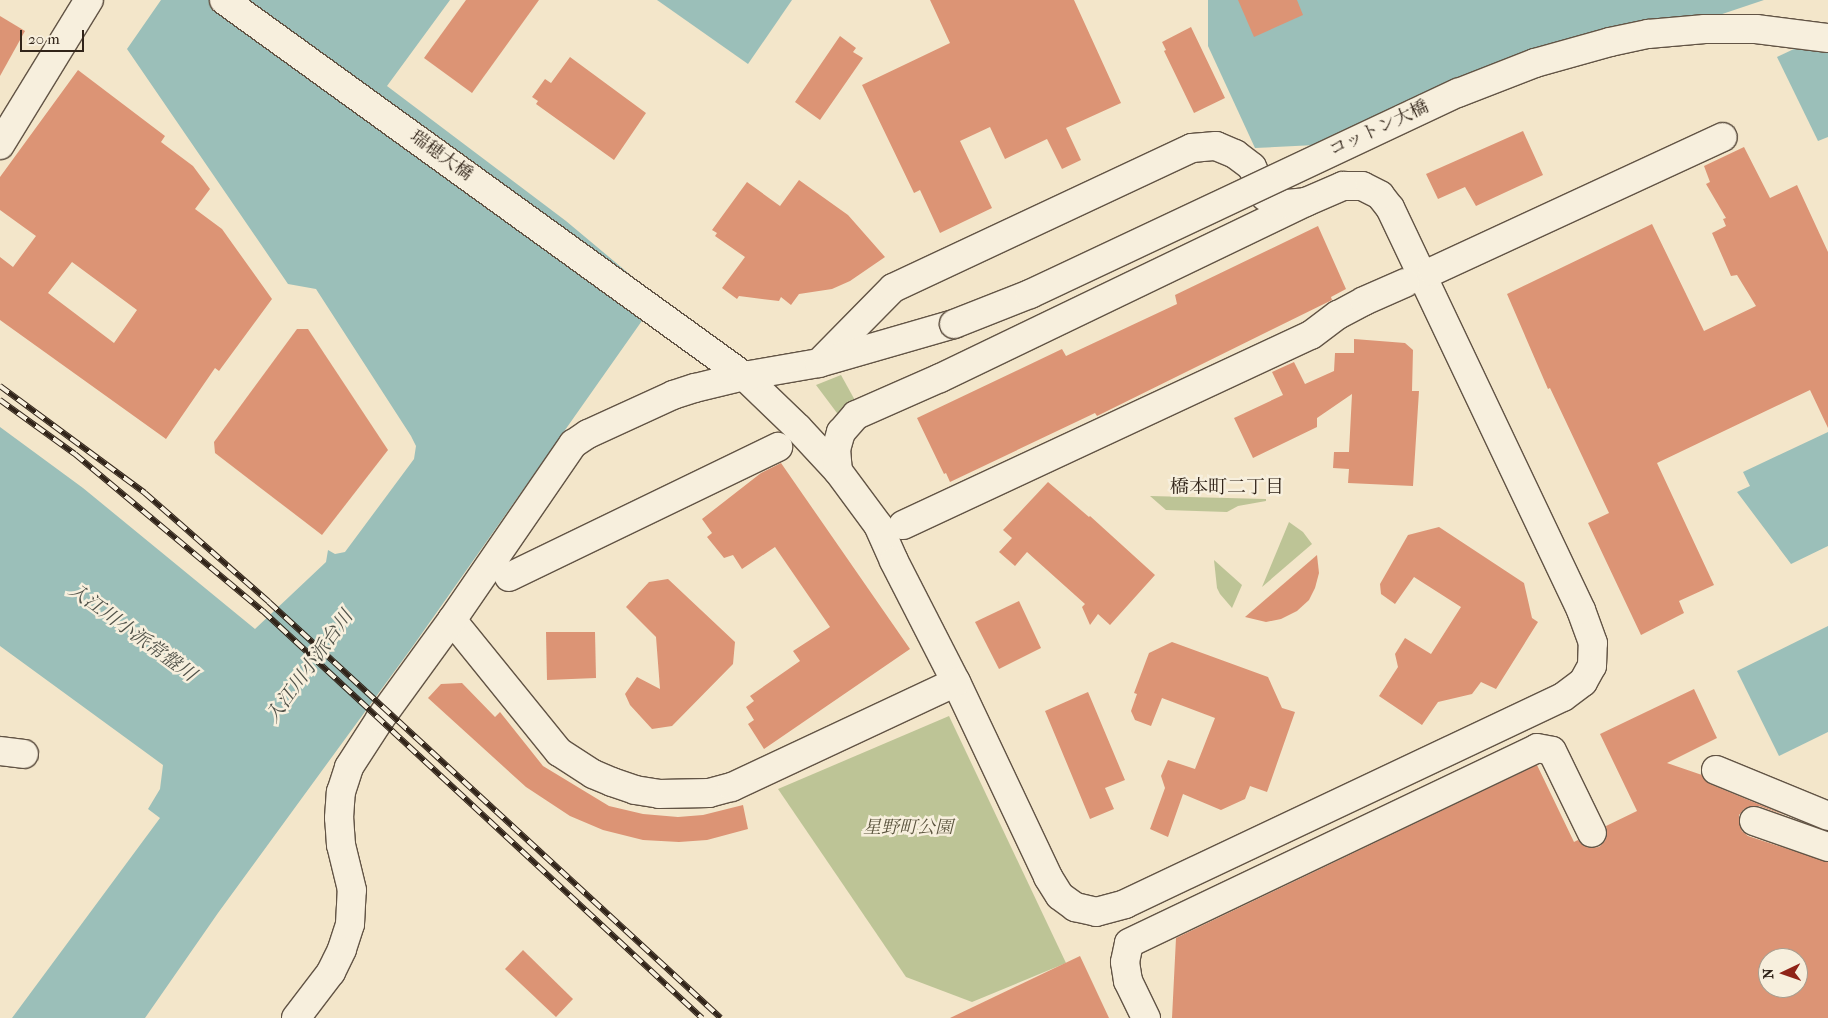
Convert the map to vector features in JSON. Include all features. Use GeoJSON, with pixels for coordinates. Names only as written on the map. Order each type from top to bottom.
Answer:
{"type":"FeatureCollection","features":[{"type":"Feature","properties":{"kind":"street"},"geometry":{"type":"LineString","coordinates":[[0,144],[89,0]]}},
{"type":"Feature","properties":{"kind":"street","name":"瑞穂大橋"},"geometry":{"type":"LineString","coordinates":[[224,0],[744,376],[798,428],[838,471],[878,525],[894,561],[956,682],[1053,886],[1069,904],[1081,910],[1096,912],[1125,904],[1563,697],[1586,678],[1592,666],[1592,644],[1581,610],[1390,208],[1376,192],[1356,185],[1343,186],[1306,202],[940,378],[856,415],[841,432],[836,449],[838,471]]}},
{"type":"Feature","properties":{"kind":"street","name":"コットン大橋"},"geometry":{"type":"LineString","coordinates":[[296,1018],[331,972],[347,936],[352,908],[352,890],[342,845],[339,818],[344,779],[349,767],[380,719],[452,620],[574,444],[588,434],[673,395],[744,376],[819,363],[954,324],[1030,294],[1458,93],[1535,64],[1629,38],[1704,29],[1756,29],[1828,38]]}},
{"type":"Feature","properties":{"kind":"street"},"geometry":{"type":"LineString","coordinates":[[1433,270],[1596,197],[1723,136]]}},
{"type":"Feature","properties":{"kind":"street"},"geometry":{"type":"LineString","coordinates":[[819,363],[893,288],[1192,148],[1216,146],[1235,154],[1252,167],[1265,196],[1275,202],[1287,204],[1306,202]]}},
{"type":"Feature","properties":{"kind":"street"},"geometry":{"type":"LineString","coordinates":[[1246,231],[1265,196]]}},
{"type":"Feature","properties":{"kind":"street"},"geometry":{"type":"LineString","coordinates":[[903,525],[1311,335],[1364,301],[1405,283]]}},
{"type":"Feature","properties":{"kind":"street"},"geometry":{"type":"LineString","coordinates":[[509,577],[778,447]]}},
{"type":"Feature","properties":{"kind":"street"},"geometry":{"type":"LineString","coordinates":[[452,620],[559,752],[593,774],[612,782],[635,790],[659,794],[709,793],[732,787],[956,682]]}},
{"type":"Feature","properties":{"kind":"street"},"geometry":{"type":"LineString","coordinates":[[1146,1018],[1128,981],[1125,962],[1129,943],[1537,748],[1552,751],[1592,833]]}},
{"type":"Feature","properties":{"kind":"street"},"geometry":{"type":"LineString","coordinates":[[1716,770],[1828,816]]}},
{"type":"Feature","properties":{"kind":"street"},"geometry":{"type":"LineString","coordinates":[[1754,821],[1828,847]]}},
{"type":"Feature","properties":{"kind":"green space"},"geometry":{"type":"Polygon","coordinates":[[[841,375],[857,404],[840,417],[816,385],[841,375]]]}},
{"type":"Feature","properties":{"kind":"green space"},"geometry":{"type":"Polygon","coordinates":[[[1150,496],[1266,499],[1266,501],[1238,506],[1227,512],[1166,510],[1150,496]]]}},
{"type":"Feature","properties":{"kind":"green space"},"geometry":{"type":"Polygon","coordinates":[[[1289,522],[1303,532],[1312,544],[1262,587],[1289,522]]]}},
{"type":"Feature","properties":{"kind":"green space"},"geometry":{"type":"Polygon","coordinates":[[[1214,560],[1242,585],[1232,608],[1217,588],[1214,560]]]}},
{"type":"Feature","properties":{"kind":"green space","name":"星野町公園"},"geometry":{"type":"Polygon","coordinates":[[[949,716],[1066,963],[972,1002],[906,977],[778,789],[949,716]]]}},
{"type":"Feature","properties":{"kind":"water"},"geometry":{"type":"Polygon","coordinates":[[[161,0],[450,0],[387,86],[566,221],[658,298],[413,646],[218,913],[145,1018],[12,1018],[160,818],[148,809],[160,789],[163,765],[0,646],[0,427],[83,488],[255,629],[326,562],[328,550],[335,554],[345,552],[414,459],[416,446],[316,289],[288,284],[127,49],[161,0]]]}},
{"type":"Feature","properties":{"kind":"water"},"geometry":{"type":"Polygon","coordinates":[[[657,0],[792,0],[748,64],[657,0]]]}},
{"type":"Feature","properties":{"kind":"water"},"geometry":{"type":"Polygon","coordinates":[[[1208,0],[1764,0],[1335,144],[1255,148],[1208,46],[1208,0]]]}},
{"type":"Feature","properties":{"kind":"water"},"geometry":{"type":"Polygon","coordinates":[[[1828,33],[1828,137],[1818,141],[1777,57],[1828,33]]]}},
{"type":"Feature","properties":{"kind":"water"},"geometry":{"type":"Polygon","coordinates":[[[1828,432],[1828,546],[1791,564],[1737,492],[1750,486],[1743,472],[1828,432]]]}},
{"type":"Feature","properties":{"kind":"water"},"geometry":{"type":"Polygon","coordinates":[[[1828,626],[1828,732],[1779,756],[1737,671],[1828,626]]]}},
{"type":"Feature","properties":{"kind":"building"},"geometry":{"type":"Polygon","coordinates":[[[466,0],[539,0],[472,93],[424,58],[466,0]]]}},
{"type":"Feature","properties":{"kind":"building"},"geometry":{"type":"Polygon","coordinates":[[[930,0],[1074,0],[1121,103],[1066,128],[1081,160],[1062,169],[1047,139],[1005,159],[990,127],[960,141],[992,208],[940,233],[920,190],[914,193],[862,85],[950,43],[930,0]]]}},
{"type":"Feature","properties":{"kind":"building"},"geometry":{"type":"Polygon","coordinates":[[[1238,0],[1297,0],[1303,15],[1254,37],[1238,0]]]}},
{"type":"Feature","properties":{"kind":"building"},"geometry":{"type":"Polygon","coordinates":[[[0,16],[25,31],[0,76],[0,16]]]}},
{"type":"Feature","properties":{"kind":"building"},"geometry":{"type":"Polygon","coordinates":[[[1191,27],[1225,98],[1194,113],[1164,51],[1166,50],[1162,42],[1191,27]]]}},
{"type":"Feature","properties":{"kind":"building"},"geometry":{"type":"Polygon","coordinates":[[[840,36],[856,48],[853,52],[863,58],[820,120],[795,102],[840,36]]]}},
{"type":"Feature","properties":{"kind":"building"},"geometry":{"type":"Polygon","coordinates":[[[570,57],[646,113],[614,160],[536,104],[538,101],[532,97],[545,79],[551,83],[570,57]]]}},
{"type":"Feature","properties":{"kind":"building"},"geometry":{"type":"Polygon","coordinates":[[[78,70],[165,136],[161,142],[193,166],[210,189],[195,209],[222,229],[272,299],[219,371],[215,368],[166,439],[0,320],[0,257],[13,267],[36,236],[0,210],[0,177],[78,70]],[[72,262],[48,293],[114,343],[137,310],[72,262]]]}},
{"type":"Feature","properties":{"kind":"building"},"geometry":{"type":"Polygon","coordinates":[[[1523,131],[1543,175],[1476,206],[1465,187],[1438,199],[1426,174],[1523,131]]]}},
{"type":"Feature","properties":{"kind":"building"},"geometry":{"type":"Polygon","coordinates":[[[1744,147],[1770,198],[1797,185],[1828,252],[1828,428],[1810,390],[1657,463],[1714,585],[1679,601],[1684,613],[1641,635],[1588,523],[1609,513],[1550,388],[1548,389],[1507,294],[1652,224],[1704,331],[1756,306],[1737,275],[1731,276],[1712,233],[1726,226],[1723,219],[1726,218],[1706,184],[1710,182],[1704,166],[1744,147]]]}},
{"type":"Feature","properties":{"kind":"building"},"geometry":{"type":"Polygon","coordinates":[[[799,180],[848,215],[885,257],[850,281],[832,289],[799,294],[791,305],[781,297],[779,301],[739,296],[737,299],[722,288],[745,257],[715,236],[717,233],[712,230],[747,182],[780,206],[799,180]]]}},
{"type":"Feature","properties":{"kind":"building"},"geometry":{"type":"Polygon","coordinates":[[[1318,226],[1346,289],[1331,297],[1332,300],[1097,416],[1095,413],[950,482],[946,473],[944,474],[917,418],[1062,349],[1066,356],[1177,304],[1175,295],[1318,226]]]}},
{"type":"Feature","properties":{"kind":"building"},"geometry":{"type":"Polygon","coordinates":[[[297,329],[308,329],[388,450],[322,535],[215,453],[214,442],[297,329]]]}},
{"type":"Feature","properties":{"kind":"building"},"geometry":{"type":"Polygon","coordinates":[[[1354,339],[1405,343],[1413,350],[1412,391],[1419,391],[1413,486],[1348,483],[1349,469],[1333,468],[1334,452],[1349,452],[1352,394],[1317,418],[1317,427],[1253,458],[1234,418],[1283,395],[1272,372],[1294,362],[1305,384],[1334,371],[1335,353],[1354,353],[1354,339]]]}},
{"type":"Feature","properties":{"kind":"building"},"geometry":{"type":"Polygon","coordinates":[[[781,463],[910,649],[764,749],[748,724],[754,720],[746,707],[754,701],[750,696],[800,661],[793,651],[830,627],[775,547],[742,569],[733,555],[724,558],[707,537],[712,533],[702,519],[761,473],[781,463]]]}},
{"type":"Feature","properties":{"kind":"building"},"geometry":{"type":"Polygon","coordinates":[[[1048,482],[1090,516],[1155,575],[1110,625],[1098,614],[1090,625],[1082,607],[1085,604],[1027,552],[1015,566],[999,552],[1012,538],[1003,530],[1048,482]]]}},
{"type":"Feature","properties":{"kind":"building"},"geometry":{"type":"Polygon","coordinates":[[[1439,527],[1524,583],[1532,618],[1538,622],[1496,689],[1481,682],[1472,694],[1438,702],[1422,725],[1379,696],[1398,667],[1395,654],[1405,638],[1431,654],[1461,607],[1414,577],[1395,604],[1381,594],[1380,584],[1408,535],[1439,527]]]}},
{"type":"Feature","properties":{"kind":"building"},"geometry":{"type":"Polygon","coordinates":[[[1317,555],[1319,573],[1315,588],[1309,600],[1297,611],[1281,619],[1266,622],[1245,617],[1317,555]]]}},
{"type":"Feature","properties":{"kind":"building"},"geometry":{"type":"Polygon","coordinates":[[[668,579],[735,642],[733,664],[672,726],[652,729],[630,705],[625,694],[637,677],[660,689],[656,637],[626,607],[649,582],[668,579]]]}},
{"type":"Feature","properties":{"kind":"building"},"geometry":{"type":"Polygon","coordinates":[[[1019,601],[1041,648],[999,669],[975,622],[1019,601]]]}},
{"type":"Feature","properties":{"kind":"building"},"geometry":{"type":"Polygon","coordinates":[[[546,632],[595,632],[596,678],[547,680],[546,632]]]}},
{"type":"Feature","properties":{"kind":"building"},"geometry":{"type":"Polygon","coordinates":[[[1172,642],[1268,677],[1282,708],[1295,712],[1267,792],[1250,786],[1245,799],[1221,810],[1183,794],[1168,837],[1150,829],[1165,788],[1161,776],[1168,760],[1195,769],[1215,718],[1162,698],[1151,726],[1135,720],[1131,711],[1137,694],[1134,693],[1149,653],[1172,642]]]}},
{"type":"Feature","properties":{"kind":"building"},"geometry":{"type":"Polygon","coordinates":[[[462,683],[495,717],[500,712],[543,766],[609,806],[643,814],[678,817],[703,815],[743,805],[748,829],[707,840],[679,842],[643,840],[603,830],[570,816],[526,787],[428,698],[441,684],[462,683]]]}},
{"type":"Feature","properties":{"kind":"building"},"geometry":{"type":"Polygon","coordinates":[[[1694,689],[1717,738],[1667,763],[1702,775],[1710,784],[1787,816],[1759,806],[1744,809],[1739,815],[1739,823],[1742,831],[1748,836],[1828,862],[1828,1018],[1172,1018],[1176,938],[1537,765],[1574,842],[1578,840],[1584,846],[1590,848],[1599,847],[1605,841],[1607,835],[1606,826],[1637,811],[1600,734],[1694,689]]]}},
{"type":"Feature","properties":{"kind":"building"},"geometry":{"type":"Polygon","coordinates":[[[1088,692],[1125,780],[1105,788],[1114,809],[1090,819],[1045,711],[1088,692]]]}},
{"type":"Feature","properties":{"kind":"building"},"geometry":{"type":"Polygon","coordinates":[[[523,950],[573,999],[556,1017],[505,969],[523,950]]]}},
{"type":"Feature","properties":{"kind":"building"},"geometry":{"type":"Polygon","coordinates":[[[1080,956],[1109,1018],[950,1018],[1080,956]]]}},
{"type":"Feature","properties":{"kind":"railway"},"geometry":{"type":"LineString","coordinates":[[0,386],[145,493],[269,602],[721,1018]]}},
{"type":"Feature","properties":{"kind":"railway"},"geometry":{"type":"LineString","coordinates":[[0,400],[75,454],[263,611],[702,1018]]}},
{"type":"Feature","properties":{"kind":"district","name":"橋本町二丁目"},"geometry":{"type":"Point","coordinates":[1227,488]}},
{"type":"Feature","properties":{"kind":"water label","name":"入江川小派常盤川"},"geometry":{"type":"Point","coordinates":[132,633]}},
{"type":"Feature","properties":{"kind":"water label","name":"入江川小派台川"},"geometry":{"type":"Point","coordinates":[310,667]}}]}
